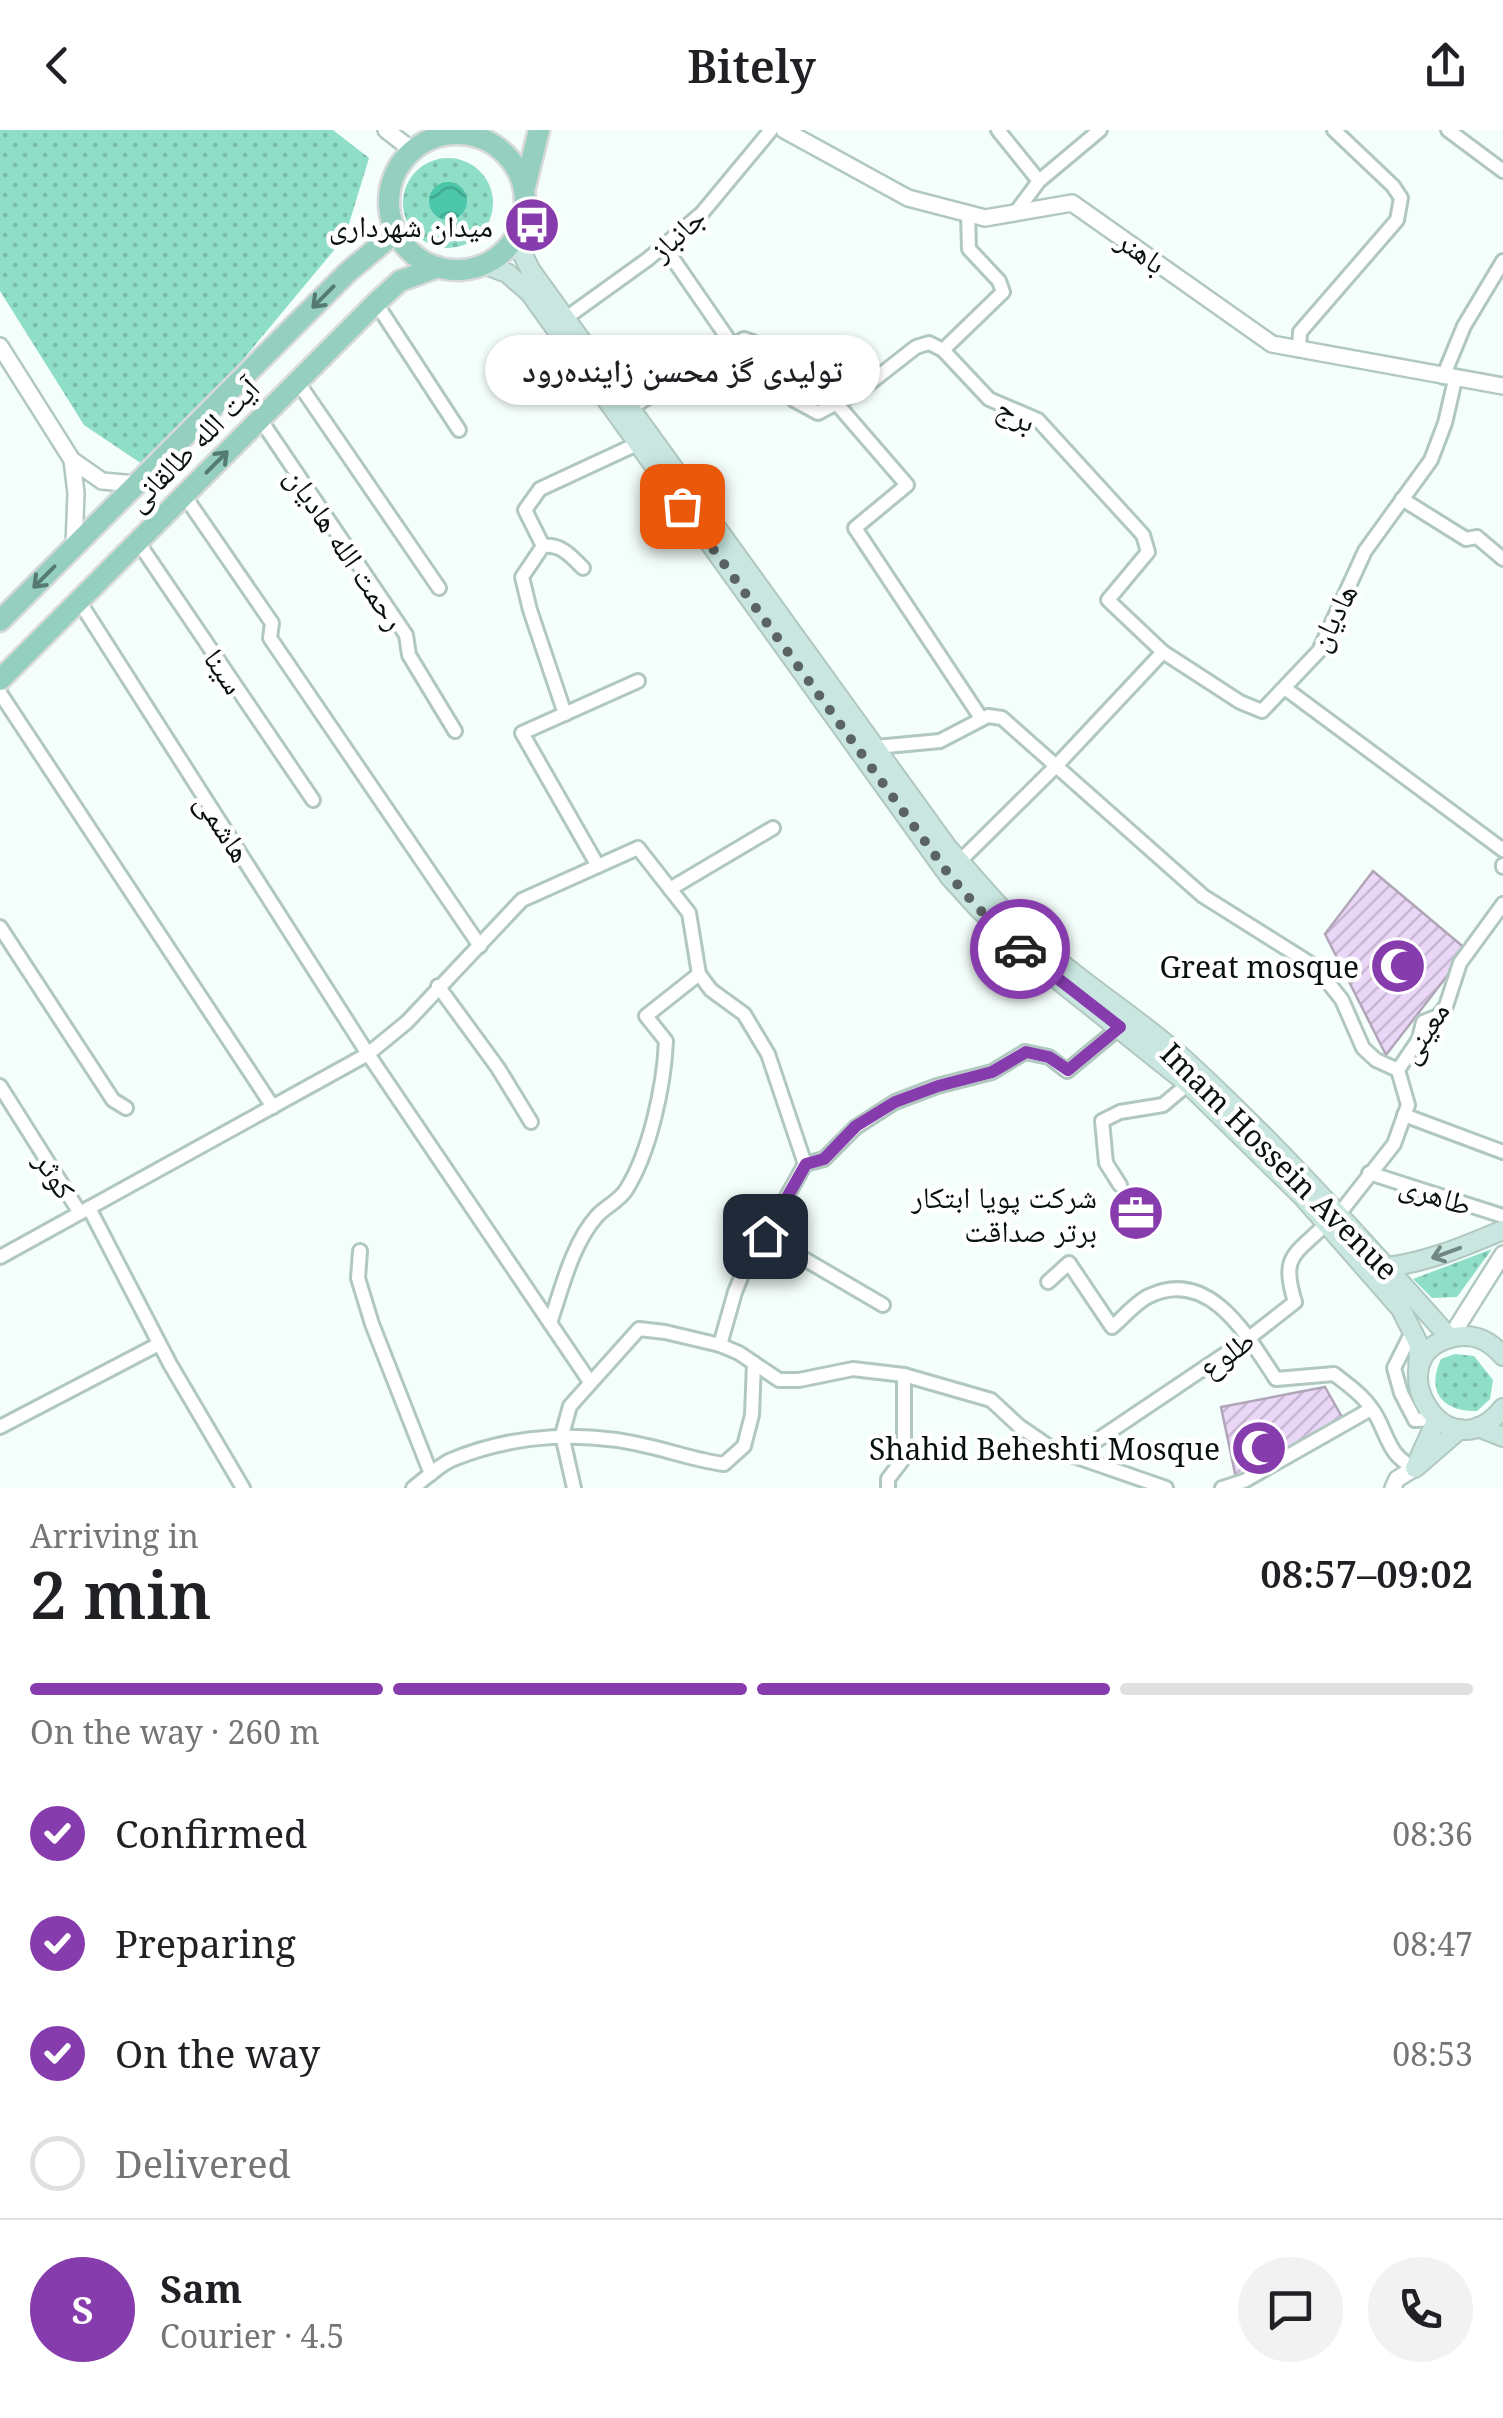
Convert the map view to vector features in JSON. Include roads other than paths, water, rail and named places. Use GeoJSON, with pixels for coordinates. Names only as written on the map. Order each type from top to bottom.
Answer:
{"type":"FeatureCollection","features":[{"type":"Feature","properties":{"kind":"main road"},"geometry":{"type":"LineString","coordinates":[[524,189],[539,130]]}},
{"type":"Feature","properties":{"kind":"main road"},"geometry":{"type":"LineString","coordinates":[[480,133],[508,156],[524,189],[526,206],[515,239],[504,252],[483,264],[455,270],[420,260],[396,232],[388,197],[400,163],[431,138],[480,133]]}},
{"type":"Feature","properties":{"kind":"main road","name":"آیت الله طالقانی"},"geometry":{"type":"LineString","coordinates":[[0,621],[348,272],[396,232]]}},
{"type":"Feature","properties":{"kind":"main road","name":"Imam Hossein Avenue"},"geometry":{"type":"LineString","coordinates":[[515,239],[531,272],[632,407],[869,751],[950,876],[1023,952],[1188,1084],[1458,1336]]}},
{"type":"Feature","properties":{"kind":"main road","name":"Imam Hossein Avenue"},"geometry":{"type":"LineString","coordinates":[[483,264],[507,273],[530,294],[637,444],[869,751],[998,906],[1038,944],[1184,1058],[1333,1219],[1412,1330],[1419,1345],[1421,1400],[1437,1420]]}},
{"type":"Feature","properties":{"kind":"main road","name":"آیت الله طالقانی"},"geometry":{"type":"LineString","coordinates":[[0,680],[376,303],[400,281],[438,267]]}},
{"type":"Feature","properties":{"kind":"main road"},"geometry":{"type":"LineString","coordinates":[[1386,1267],[1427,1260],[1503,1230]]}},
{"type":"Feature","properties":{"kind":"main road"},"geometry":{"type":"LineString","coordinates":[[1418,1374],[1432,1348],[1458,1336],[1486,1341],[1503,1356]]}},
{"type":"Feature","properties":{"kind":"main road"},"geometry":{"type":"LineString","coordinates":[[1415,1468],[1503,1408]]}},
{"type":"Feature","properties":{"kind":"main road"},"geometry":{"type":"LineString","coordinates":[[1415,1468],[1437,1420],[1503,1437]]}},
{"type":"Feature","properties":{"kind":"street"},"geometry":{"type":"LineString","coordinates":[[386,130],[412,150]]}},
{"type":"Feature","properties":{"kind":"street","name":"جانباز"},"geometry":{"type":"LineString","coordinates":[[566,318],[702,213],[771,130]]}},
{"type":"Feature","properties":{"kind":"street","name":"باهنر"},"geometry":{"type":"LineString","coordinates":[[784,130],[908,198],[968,214],[985,218],[1072,203],[1272,344],[1503,386]]}},
{"type":"Feature","properties":{"kind":"street"},"geometry":{"type":"LineString","coordinates":[[998,130],[1039,181]]}},
{"type":"Feature","properties":{"kind":"street"},"geometry":{"type":"LineString","coordinates":[[1016,212],[1039,181],[1100,130]]}},
{"type":"Feature","properties":{"kind":"street"},"geometry":{"type":"LineString","coordinates":[[1299,350],[1300,332],[1398,220],[1400,209],[1401,198],[1393,186],[1334,130]]}},
{"type":"Feature","properties":{"kind":"street"},"geometry":{"type":"LineString","coordinates":[[1448,130],[1503,171]]}},
{"type":"Feature","properties":{"kind":"street"},"geometry":{"type":"LineString","coordinates":[[632,407],[744,339],[756,343],[794,400],[818,414],[861,390],[916,347],[930,343],[944,350],[1003,292],[999,281],[969,249],[968,214]]}},
{"type":"Feature","properties":{"kind":"street"},"geometry":{"type":"LineString","coordinates":[[664,246],[733,346]]}},
{"type":"Feature","properties":{"kind":"street","name":"هادیان"},"geometry":{"type":"LineString","coordinates":[[1164,652],[1240,702],[1262,711],[1319,651],[1366,552],[1430,460],[1445,423],[1449,378],[1464,326],[1503,261]]}},
{"type":"Feature","properties":{"kind":"street"},"geometry":{"type":"LineString","coordinates":[[376,303],[459,430]]}},
{"type":"Feature","properties":{"kind":"street"},"geometry":{"type":"LineString","coordinates":[[0,346],[72,460],[102,481],[136,484]]}},
{"type":"Feature","properties":{"kind":"street","name":"برج"},"geometry":{"type":"LineString","coordinates":[[944,350],[989,399],[1038,420],[1142,535],[1148,552],[1108,600],[1164,652]]}},
{"type":"Feature","properties":{"kind":"street"},"geometry":{"type":"LineString","coordinates":[[298,381],[439,588]]}},
{"type":"Feature","properties":{"kind":"street"},"geometry":{"type":"LineString","coordinates":[[836,404],[908,485],[854,528],[981,718]]}},
{"type":"Feature","properties":{"kind":"street","name":"رحمت الله هادیان"},"geometry":{"type":"LineString","coordinates":[[260,419],[406,636],[409,655],[455,731]]}},
{"type":"Feature","properties":{"kind":"street"},"geometry":{"type":"LineString","coordinates":[[542,546],[525,510],[540,489],[637,444]]}},
{"type":"Feature","properties":{"kind":"street"},"geometry":{"type":"LineString","coordinates":[[72,460],[76,493],[74,546]]}},
{"type":"Feature","properties":{"kind":"street"},"geometry":{"type":"LineString","coordinates":[[184,495],[272,623],[270,638],[480,946]]}},
{"type":"Feature","properties":{"kind":"street"},"geometry":{"type":"LineString","coordinates":[[1402,499],[1466,540],[1477,537],[1503,559]]}},
{"type":"Feature","properties":{"kind":"street","name":"سینا"},"geometry":{"type":"LineString","coordinates":[[138,542],[313,800]]}},
{"type":"Feature","properties":{"kind":"street"},"geometry":{"type":"LineString","coordinates":[[565,714],[522,576],[542,546],[554,544],[583,568]]}},
{"type":"Feature","properties":{"kind":"street","name":"هاشمی"},"geometry":{"type":"LineString","coordinates":[[79,601],[368,1054],[590,1382]]}},
{"type":"Feature","properties":{"kind":"street"},"geometry":{"type":"LineString","coordinates":[[960,861],[1164,652]]}},
{"type":"Feature","properties":{"kind":"street"},"geometry":{"type":"LineString","coordinates":[[598,866],[522,733],[638,681]]}},
{"type":"Feature","properties":{"kind":"street"},"geometry":{"type":"LineString","coordinates":[[1286,689],[1503,850]]}},
{"type":"Feature","properties":{"kind":"street"},"geometry":{"type":"LineString","coordinates":[[0,693],[273,1106]]}},
{"type":"Feature","properties":{"kind":"street"},"geometry":{"type":"LineString","coordinates":[[869,751],[940,741],[981,718],[1002,718],[1203,896],[1316,967],[1342,1000],[1364,1048],[1376,1060],[1398,1070]]}},
{"type":"Feature","properties":{"kind":"street"},"geometry":{"type":"LineString","coordinates":[[670,889],[774,828]]}},
{"type":"Feature","properties":{"kind":"street"},"geometry":{"type":"LineString","coordinates":[[0,1257],[368,1054],[407,1022],[522,900],[638,848],[689,913],[699,974],[711,990],[744,1014],[768,1054],[806,1164]]}},
{"type":"Feature","properties":{"kind":"street","name":"معینی"},"geometry":{"type":"LineString","coordinates":[[1404,1115],[1408,1104],[1398,1070],[1419,1039],[1423,1022],[1438,1016],[1446,1006],[1460,963],[1503,904]]}},
{"type":"Feature","properties":{"kind":"street"},"geometry":{"type":"LineString","coordinates":[[0,927],[113,1100],[126,1108]]}},
{"type":"Feature","properties":{"kind":"street"},"geometry":{"type":"LineString","coordinates":[[550,1323],[578,1249],[595,1218],[625,1192],[640,1159],[666,1060],[666,1042],[646,1016],[699,974]]}},
{"type":"Feature","properties":{"kind":"street"},"geometry":{"type":"LineString","coordinates":[[438,986],[498,1068],[531,1122]]}},
{"type":"Feature","properties":{"kind":"street"},"geometry":{"type":"LineString","coordinates":[[720,1345],[752,1251],[765,1236],[806,1164],[824,1159],[856,1126],[895,1102],[992,1072],[1026,1052],[1049,1057],[1068,1070],[1120,1027]]}},
{"type":"Feature","properties":{"kind":"street"},"geometry":{"type":"LineString","coordinates":[[1120,1185],[1106,1162],[1102,1121],[1120,1112],[1163,1105],[1188,1084]]}},
{"type":"Feature","properties":{"kind":"street","name":"کوثر"},"geometry":{"type":"LineString","coordinates":[[0,1086],[84,1210],[243,1488]]}},
{"type":"Feature","properties":{"kind":"street"},"geometry":{"type":"LineString","coordinates":[[1333,1219],[1394,1144],[1404,1115],[1503,1152]]}},
{"type":"Feature","properties":{"kind":"street","name":"طاهری"},"geometry":{"type":"LineString","coordinates":[[1369,1173],[1503,1216]]}},
{"type":"Feature","properties":{"kind":"street","name":"طلوع"},"geometry":{"type":"LineString","coordinates":[[1075,1456],[1249,1338],[1295,1302],[1287,1277],[1290,1260],[1333,1219]]}},
{"type":"Feature","properties":{"kind":"street"},"geometry":{"type":"LineString","coordinates":[[765,1236],[883,1304]]}},
{"type":"Feature","properties":{"kind":"street"},"geometry":{"type":"LineString","coordinates":[[360,1251],[358,1278],[372,1324],[431,1474]]}},
{"type":"Feature","properties":{"kind":"street"},"geometry":{"type":"LineString","coordinates":[[1458,1336],[1482,1286],[1503,1254]]}},
{"type":"Feature","properties":{"kind":"street"},"geometry":{"type":"LineString","coordinates":[[1048,1282],[1070,1263],[1112,1327],[1149,1296],[1179,1290],[1214,1298],[1249,1338],[1276,1379],[1334,1374],[1354,1388],[1371,1408],[1386,1444],[1402,1462],[1415,1468]]}},
{"type":"Feature","properties":{"kind":"street"},"geometry":{"type":"LineString","coordinates":[[574,1488],[562,1435],[570,1406],[639,1329],[720,1345],[754,1362],[778,1380],[799,1380],[853,1369],[904,1374],[991,1400],[1051,1448],[1166,1488]]}},
{"type":"Feature","properties":{"kind":"street"},"geometry":{"type":"LineString","coordinates":[[1412,1330],[1394,1368],[1397,1380],[1411,1417],[1437,1420]]}},
{"type":"Feature","properties":{"kind":"street"},"geometry":{"type":"LineString","coordinates":[[0,1427],[160,1344]]}},
{"type":"Feature","properties":{"kind":"street"},"geometry":{"type":"LineString","coordinates":[[413,1488],[448,1461],[531,1438],[562,1435],[655,1447],[695,1461],[724,1464],[744,1446],[752,1415],[754,1362]]}},
{"type":"Feature","properties":{"kind":"street"},"geometry":{"type":"LineString","coordinates":[[888,1488],[888,1479],[904,1458],[904,1374]]}},
{"type":"Feature","properties":{"kind":"street"},"geometry":{"type":"LineString","coordinates":[[1222,1488],[1244,1482],[1371,1408]]}},
{"type":"Feature","properties":{"kind":"street"},"geometry":{"type":"LineString","coordinates":[[1393,1488],[1398,1479],[1415,1468]]}},
{"type":"Feature","properties":{"kind":"water"},"geometry":{"type":"Polygon","coordinates":[[[448,182],[461,188],[467,201],[461,214],[448,220],[435,214],[429,201],[435,188],[448,182]]]}},
{"type":"Feature","properties":{"kind":"place","name":"میدان شهرداری"},"geometry":{"type":"Point","coordinates":[532,225]}},
{"type":"Feature","properties":{"kind":"place","name":"تولیدی گز محسن زاینده‌رود"},"geometry":{"type":"Point","coordinates":[682,506]}},
{"type":"Feature","properties":{"kind":"place","name":"Great mosque"},"geometry":{"type":"Point","coordinates":[1398,966]}},
{"type":"Feature","properties":{"kind":"place","name":"شرکت پویا ابتکار برتر صداقت"},"geometry":{"type":"Point","coordinates":[1136,1213]}},
{"type":"Feature","properties":{"kind":"place","name":"Shahid Beheshti Mosque"},"geometry":{"type":"Point","coordinates":[1259,1448]}}]}
